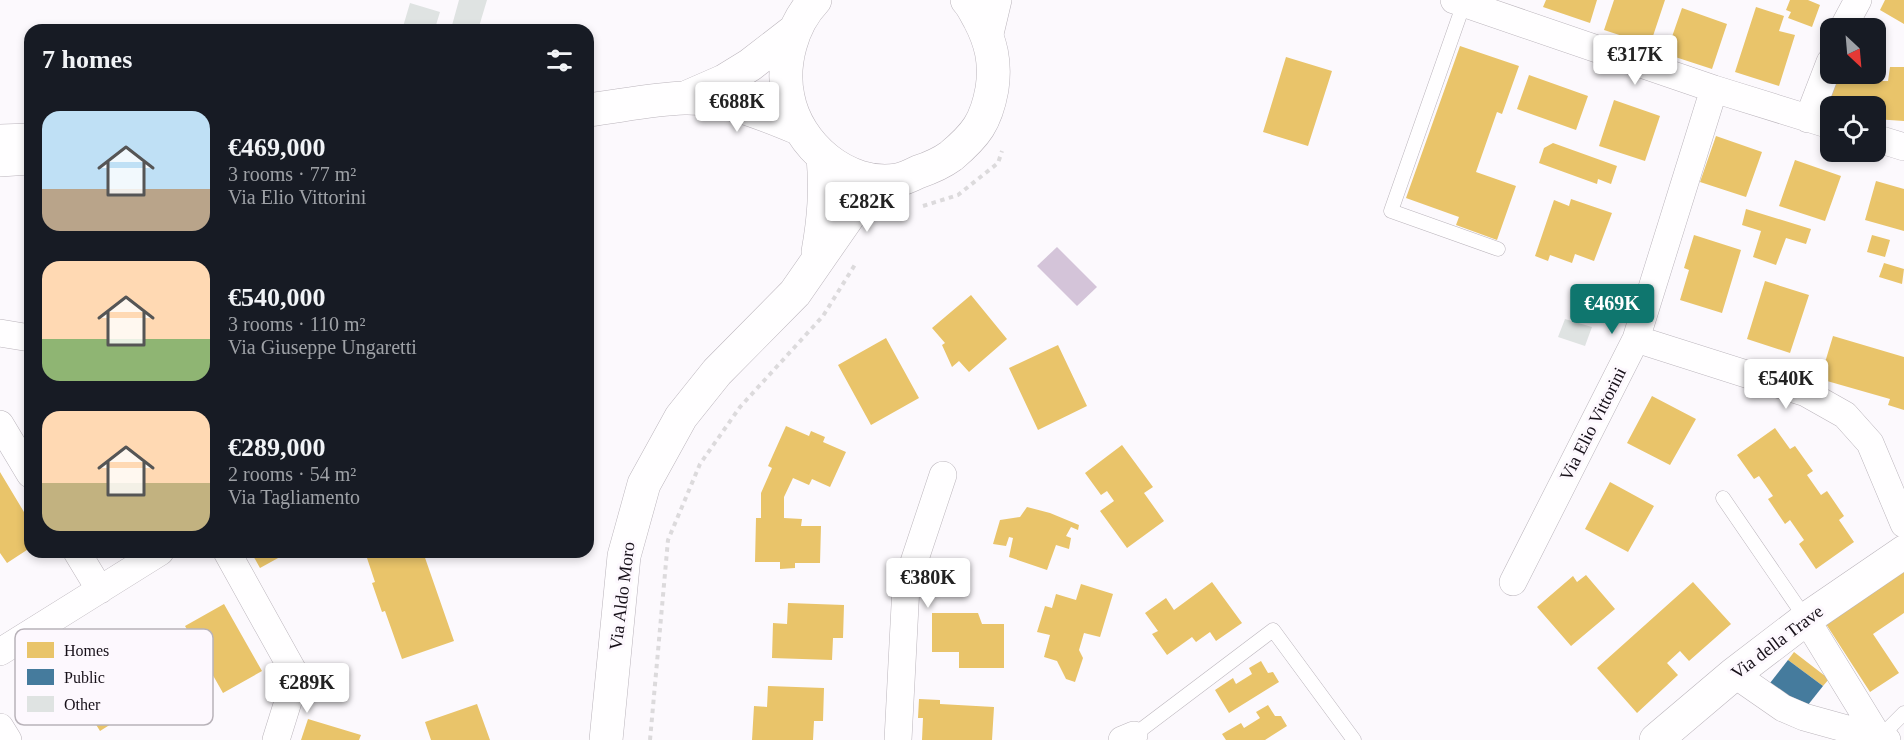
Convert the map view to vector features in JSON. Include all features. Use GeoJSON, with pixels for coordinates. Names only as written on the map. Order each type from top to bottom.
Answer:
{"type":"FeatureCollection","features":[{"type":"Feature","properties":{"kind":"main road","name":"Via Aldo Moro"},"geometry":{"type":"LineString","coordinates":[[686,98],[723,81],[750,65],[794,31],[815,0]]}},
{"type":"Feature","properties":{"kind":"main road","name":"Via Aldo Moro"},"geometry":{"type":"LineString","coordinates":[[606,740],[624,556],[644,483],[681,417],[717,372],[795,293],[854,208],[865,198],[898,180],[940,164],[971,139],[988,109],[995,72],[989,38],[967,0]]}},
{"type":"Feature","properties":{"kind":"main road","name":"Via Aldo Moro"},"geometry":{"type":"LineString","coordinates":[[794,31],[786,64],[786,75],[788,97],[800,129],[822,156],[848,173],[873,180],[898,180]]}},
{"type":"Feature","properties":{"kind":"main road","name":"Via Aldo Moro"},"geometry":{"type":"LineString","coordinates":[[594,109],[686,98],[723,102],[767,115],[800,129]]}},
{"type":"Feature","properties":{"kind":"main road"},"geometry":{"type":"LineString","coordinates":[[0,141],[24,140]]}},
{"type":"Feature","properties":{"kind":"main road","name":"Via Aldo Moro"},"geometry":{"type":"LineString","coordinates":[[817,262],[825,199],[822,156]]}},
{"type":"Feature","properties":{"kind":"main road","name":"Via della Trave"},"geometry":{"type":"LineString","coordinates":[[1656,740],[1734,674],[1806,619],[1904,552]]}},
{"type":"Feature","properties":{"kind":"street","name":"Via Aldo Moro"},"geometry":{"type":"LineString","coordinates":[[989,38],[998,0]]}},
{"type":"Feature","properties":{"kind":"street"},"geometry":{"type":"LineString","coordinates":[[1848,18],[1858,0]]}},
{"type":"Feature","properties":{"kind":"street"},"geometry":{"type":"LineString","coordinates":[[1459,2],[1713,89],[1819,122],[1826,84]]}},
{"type":"Feature","properties":{"kind":"street","name":"Via Elio Vittorini"},"geometry":{"type":"LineString","coordinates":[[1513,582],[1636,339],[1713,89]]}},
{"type":"Feature","properties":{"kind":"street"},"geometry":{"type":"LineString","coordinates":[[1886,141],[1904,147]]}},
{"type":"Feature","properties":{"kind":"street"},"geometry":{"type":"LineString","coordinates":[[0,163],[24,161]]}},
{"type":"Feature","properties":{"kind":"street"},"geometry":{"type":"LineString","coordinates":[[0,333],[24,337]]}},
{"type":"Feature","properties":{"kind":"street"},"geometry":{"type":"LineString","coordinates":[[1636,339],[1806,393],[1845,415],[1870,443],[1904,524]]}},
{"type":"Feature","properties":{"kind":"street"},"geometry":{"type":"LineString","coordinates":[[0,424],[24,464]]}},
{"type":"Feature","properties":{"kind":"street"},"geometry":{"type":"LineString","coordinates":[[898,740],[906,586],[943,475]]}},
{"type":"Feature","properties":{"kind":"street"},"geometry":{"type":"LineString","coordinates":[[81,558],[100,590]]}},
{"type":"Feature","properties":{"kind":"street"},"geometry":{"type":"LineString","coordinates":[[37,629],[151,558]]}},
{"type":"Feature","properties":{"kind":"street"},"geometry":{"type":"LineString","coordinates":[[230,558],[296,676],[276,740]]}},
{"type":"Feature","properties":{"kind":"street"},"geometry":{"type":"LineString","coordinates":[[1806,619],[1883,739]]}},
{"type":"Feature","properties":{"kind":"street"},"geometry":{"type":"LineString","coordinates":[[0,652],[15,643]]}},
{"type":"Feature","properties":{"kind":"street"},"geometry":{"type":"LineString","coordinates":[[1734,674],[1783,708],[1803,717],[1883,739]]}},
{"type":"Feature","properties":{"kind":"street"},"geometry":{"type":"LineString","coordinates":[[0,727],[8,740]]}},
{"type":"Feature","properties":{"kind":"lane"},"geometry":{"type":"LineString","coordinates":[[1459,2],[1391,211],[1498,249]]}},
{"type":"Feature","properties":{"kind":"lane"},"geometry":{"type":"LineString","coordinates":[[1723,498],[1806,619]]}},
{"type":"Feature","properties":{"kind":"lane"},"geometry":{"type":"LineString","coordinates":[[1128,737],[1273,630],[1354,740]]}},
{"type":"Feature","properties":{"kind":"lane"},"geometry":{"type":"LineString","coordinates":[[1883,739],[1904,713]]}},
{"type":"Feature","properties":{"kind":"path"},"geometry":{"type":"LineString","coordinates":[[920,207],[958,195],[998,163],[1003,146]]}},
{"type":"Feature","properties":{"kind":"path"},"geometry":{"type":"LineString","coordinates":[[650,740],[668,540],[699,464],[740,407],[823,316],[856,262]]}},
{"type":"Feature","properties":{"kind":"shaded area"},"geometry":{"type":"Polygon","coordinates":[[[1057,247],[1097,287],[1077,306],[1037,266],[1057,247]]]}},
{"type":"Feature","properties":{"kind":"building: Homes"},"geometry":{"type":"Polygon","coordinates":[[[1546,0],[1597,0],[1590,23],[1543,7],[1546,0]]]}},
{"type":"Feature","properties":{"kind":"building: Homes"},"geometry":{"type":"Polygon","coordinates":[[[1614,0],[1665,0],[1650,45],[1604,30],[1614,0]]]}},
{"type":"Feature","properties":{"kind":"building: Homes"},"geometry":{"type":"Polygon","coordinates":[[[1790,0],[1808,0],[1820,5],[1812,27],[1788,18],[1791,12],[1786,10],[1790,0]]]}},
{"type":"Feature","properties":{"kind":"building: Homes"},"geometry":{"type":"Polygon","coordinates":[[[1885,0],[1904,0],[1904,24],[1880,10],[1885,0]]]}},
{"type":"Feature","properties":{"kind":"building: Homes"},"geometry":{"type":"Polygon","coordinates":[[[1756,7],[1784,16],[1779,31],[1795,35],[1779,86],[1735,72],[1756,7]]]}},
{"type":"Feature","properties":{"kind":"building: Homes"},"geometry":{"type":"Polygon","coordinates":[[[1682,8],[1727,24],[1712,69],[1666,54],[1682,8]]]}},
{"type":"Feature","properties":{"kind":"building: Homes"},"geometry":{"type":"Polygon","coordinates":[[[1460,46],[1519,66],[1502,114],[1497,112],[1476,172],[1516,186],[1497,240],[1456,225],[1459,217],[1406,198],[1460,46]]]}},
{"type":"Feature","properties":{"kind":"building: Homes"},"geometry":{"type":"Polygon","coordinates":[[[1286,57],[1332,71],[1308,146],[1263,132],[1286,57]]]}},
{"type":"Feature","properties":{"kind":"building: Homes"},"geometry":{"type":"Polygon","coordinates":[[[1890,67],[1904,67],[1904,121],[1886,120],[1886,96],[1829,96],[1830,84],[1886,84],[1890,67]]]}},
{"type":"Feature","properties":{"kind":"building: Homes"},"geometry":{"type":"Polygon","coordinates":[[[1529,75],[1588,96],[1576,130],[1517,109],[1529,75]]]}},
{"type":"Feature","properties":{"kind":"building: Homes"},"geometry":{"type":"Polygon","coordinates":[[[1614,100],[1660,116],[1645,161],[1599,146],[1614,100]]]}},
{"type":"Feature","properties":{"kind":"building: Homes"},"geometry":{"type":"Polygon","coordinates":[[[1716,136],[1762,152],[1746,197],[1700,182],[1716,136]]]}},
{"type":"Feature","properties":{"kind":"building: Homes"},"geometry":{"type":"Polygon","coordinates":[[[1553,143],[1617,166],[1611,184],[1598,179],[1597,184],[1539,163],[1544,148],[1553,143]]]}},
{"type":"Feature","properties":{"kind":"building: Homes"},"geometry":{"type":"Polygon","coordinates":[[[1795,160],[1841,176],[1825,221],[1779,206],[1795,160]]]}},
{"type":"Feature","properties":{"kind":"building: Homes"},"geometry":{"type":"Polygon","coordinates":[[[1876,181],[1904,189],[1904,231],[1865,220],[1876,181]]]}},
{"type":"Feature","properties":{"kind":"building: Homes"},"geometry":{"type":"Polygon","coordinates":[[[1571,199],[1612,213],[1594,261],[1575,254],[1572,263],[1550,255],[1548,261],[1535,256],[1554,200],[1569,206],[1571,199]]]}},
{"type":"Feature","properties":{"kind":"building: Homes"},"geometry":{"type":"Polygon","coordinates":[[[1746,209],[1811,229],[1806,244],[1786,238],[1776,265],[1753,257],[1761,231],[1742,225],[1746,209]]]}},
{"type":"Feature","properties":{"kind":"building: Homes"},"geometry":{"type":"Polygon","coordinates":[[[1694,235],[1741,250],[1722,313],[1680,300],[1689,270],[1684,268],[1694,235]]]}},
{"type":"Feature","properties":{"kind":"building: Homes"},"geometry":{"type":"Polygon","coordinates":[[[1872,235],[1890,240],[1885,257],[1867,252],[1872,235]]]}},
{"type":"Feature","properties":{"kind":"building: Homes"},"geometry":{"type":"Polygon","coordinates":[[[1884,263],[1904,269],[1902,284],[1879,277],[1884,263]]]}},
{"type":"Feature","properties":{"kind":"building: Homes"},"geometry":{"type":"Polygon","coordinates":[[[1765,281],[1809,295],[1790,353],[1747,339],[1765,281]]]}},
{"type":"Feature","properties":{"kind":"building: Homes"},"geometry":{"type":"Polygon","coordinates":[[[971,295],[1007,339],[969,372],[959,361],[952,367],[942,345],[945,343],[932,328],[971,295]]]}},
{"type":"Feature","properties":{"kind":"building: Homes"},"geometry":{"type":"Polygon","coordinates":[[[1833,336],[1904,357],[1904,410],[1888,405],[1890,399],[1820,379],[1833,336]]]}},
{"type":"Feature","properties":{"kind":"building: Homes"},"geometry":{"type":"Polygon","coordinates":[[[886,338],[919,398],[871,425],[838,365],[886,338]]]}},
{"type":"Feature","properties":{"kind":"building: Homes"},"geometry":{"type":"Polygon","coordinates":[[[1058,345],[1087,406],[1038,430],[1009,368],[1058,345]]]}},
{"type":"Feature","properties":{"kind":"building: Homes"},"geometry":{"type":"Polygon","coordinates":[[[1652,396],[1696,419],[1670,465],[1627,443],[1652,396]]]}},
{"type":"Feature","properties":{"kind":"building: Homes"},"geometry":{"type":"Polygon","coordinates":[[[786,426],[809,436],[811,431],[825,437],[823,442],[846,452],[830,487],[812,479],[809,485],[793,478],[784,497],[784,518],[802,519],[801,526],[821,526],[820,563],[795,563],[795,568],[780,569],[780,562],[755,562],[756,518],[761,518],[761,493],[772,468],[768,466],[786,426]]]}},
{"type":"Feature","properties":{"kind":"building: Homes"},"geometry":{"type":"Polygon","coordinates":[[[1775,428],[1790,449],[1795,446],[1813,471],[1807,475],[1821,495],[1827,491],[1844,516],[1839,520],[1854,542],[1816,569],[1799,544],[1804,540],[1790,520],[1785,524],[1768,499],[1773,496],[1759,476],[1754,479],[1737,455],[1775,428]]]}},
{"type":"Feature","properties":{"kind":"building: Homes"},"geometry":{"type":"Polygon","coordinates":[[[1122,445],[1153,487],[1144,493],[1164,521],[1127,548],[1100,511],[1114,501],[1107,491],[1101,495],[1085,473],[1122,445]]]}},
{"type":"Feature","properties":{"kind":"building: Homes"},"geometry":{"type":"Polygon","coordinates":[[[0,472],[24,512],[24,552],[7,563],[0,553],[0,472]]]}},
{"type":"Feature","properties":{"kind":"building: Homes"},"geometry":{"type":"Polygon","coordinates":[[[1610,482],[1654,506],[1628,552],[1585,529],[1610,482]]]}},
{"type":"Feature","properties":{"kind":"building: Homes"},"geometry":{"type":"Polygon","coordinates":[[[1027,507],[1050,513],[1079,525],[1078,530],[1071,527],[1066,536],[1071,538],[1069,549],[1056,545],[1047,570],[1009,557],[1013,538],[1009,537],[1006,546],[993,544],[1000,520],[1020,517],[1027,507]]]}},
{"type":"Feature","properties":{"kind":"building: Homes"},"geometry":{"type":"Polygon","coordinates":[[[254,558],[278,558],[260,568],[254,558]]]}},
{"type":"Feature","properties":{"kind":"building: Homes"},"geometry":{"type":"Polygon","coordinates":[[[367,558],[425,558],[454,641],[402,659],[385,611],[382,612],[372,583],[375,582],[367,558]]]}},
{"type":"Feature","properties":{"kind":"building: Homes"},"geometry":{"type":"Polygon","coordinates":[[[1904,572],[1904,613],[1873,634],[1899,673],[1870,692],[1826,624],[1904,572]]]}},
{"type":"Feature","properties":{"kind":"building: Homes"},"geometry":{"type":"Polygon","coordinates":[[[1586,575],[1615,609],[1571,646],[1537,607],[1573,576],[1577,582],[1586,575]]]}},
{"type":"Feature","properties":{"kind":"building: Homes"},"geometry":{"type":"Polygon","coordinates":[[[1212,582],[1242,623],[1216,641],[1210,632],[1196,642],[1192,637],[1167,655],[1152,634],[1158,631],[1145,613],[1166,598],[1174,610],[1212,582]]]}},
{"type":"Feature","properties":{"kind":"building: Homes"},"geometry":{"type":"Polygon","coordinates":[[[1693,582],[1731,624],[1689,661],[1680,651],[1667,663],[1678,675],[1637,713],[1597,668],[1693,582]]]}},
{"type":"Feature","properties":{"kind":"building: Homes"},"geometry":{"type":"Polygon","coordinates":[[[1081,584],[1113,594],[1100,637],[1084,633],[1079,650],[1083,658],[1075,682],[1066,679],[1057,661],[1044,657],[1050,635],[1037,632],[1045,606],[1052,608],[1056,594],[1076,600],[1081,584]]]}},
{"type":"Feature","properties":{"kind":"building: Homes"},"geometry":{"type":"Polygon","coordinates":[[[788,603],[844,605],[843,638],[833,638],[832,660],[772,658],[773,623],[787,624],[788,603]]]}},
{"type":"Feature","properties":{"kind":"building: Homes"},"geometry":{"type":"Polygon","coordinates":[[[224,604],[262,671],[223,693],[213,675],[213,629],[187,629],[185,626],[224,604]]]}},
{"type":"Feature","properties":{"kind":"building: Homes"},"geometry":{"type":"Polygon","coordinates":[[[932,613],[978,613],[982,624],[1004,624],[1004,668],[959,668],[959,652],[932,652],[932,613]]]}},
{"type":"Feature","properties":{"kind":"building: Homes"},"geometry":{"type":"Polygon","coordinates":[[[1794,652],[1829,679],[1823,686],[1788,660],[1794,652]]]}},
{"type":"Feature","properties":{"kind":"building: Homes"},"geometry":{"type":"Polygon","coordinates":[[[1261,661],[1268,673],[1273,672],[1279,682],[1229,713],[1215,690],[1233,678],[1236,684],[1252,674],[1249,668],[1261,661]]]}},
{"type":"Feature","properties":{"kind":"building: Homes"},"geometry":{"type":"Polygon","coordinates":[[[768,686],[824,688],[823,721],[814,721],[813,740],[752,740],[754,706],[767,707],[768,686]]]}},
{"type":"Feature","properties":{"kind":"building: Homes"},"geometry":{"type":"Polygon","coordinates":[[[919,699],[940,700],[940,704],[994,707],[992,740],[922,740],[923,718],[918,718],[919,699]]]}},
{"type":"Feature","properties":{"kind":"building: Homes"},"geometry":{"type":"Polygon","coordinates":[[[477,704],[490,740],[431,740],[425,722],[477,704]]]}},
{"type":"Feature","properties":{"kind":"building: Homes"},"geometry":{"type":"Polygon","coordinates":[[[1268,705],[1275,716],[1281,716],[1287,726],[1265,740],[1226,740],[1222,734],[1241,723],[1244,728],[1260,718],[1256,712],[1268,705]]]}},
{"type":"Feature","properties":{"kind":"building: Homes"},"geometry":{"type":"Polygon","coordinates":[[[308,719],[361,735],[359,740],[301,740],[308,719]]]}},
{"type":"Feature","properties":{"kind":"building: Homes"},"geometry":{"type":"Polygon","coordinates":[[[96,725],[110,725],[100,731],[96,725]]]}},
{"type":"Feature","properties":{"kind":"building: Public"},"geometry":{"type":"Polygon","coordinates":[[[1788,660],[1823,686],[1804,710],[1770,683],[1788,660]]]}},
{"type":"Feature","properties":{"kind":"building: Other"},"geometry":{"type":"Polygon","coordinates":[[[459,0],[487,0],[480,24],[452,24],[459,0]]]}},
{"type":"Feature","properties":{"kind":"building: Other"},"geometry":{"type":"Polygon","coordinates":[[[410,3],[440,12],[436,24],[404,24],[410,3]]]}},
{"type":"Feature","properties":{"kind":"building: Other"},"geometry":{"type":"Polygon","coordinates":[[[1565,319],[1592,327],[1585,346],[1558,337],[1565,319]]]}}]}
